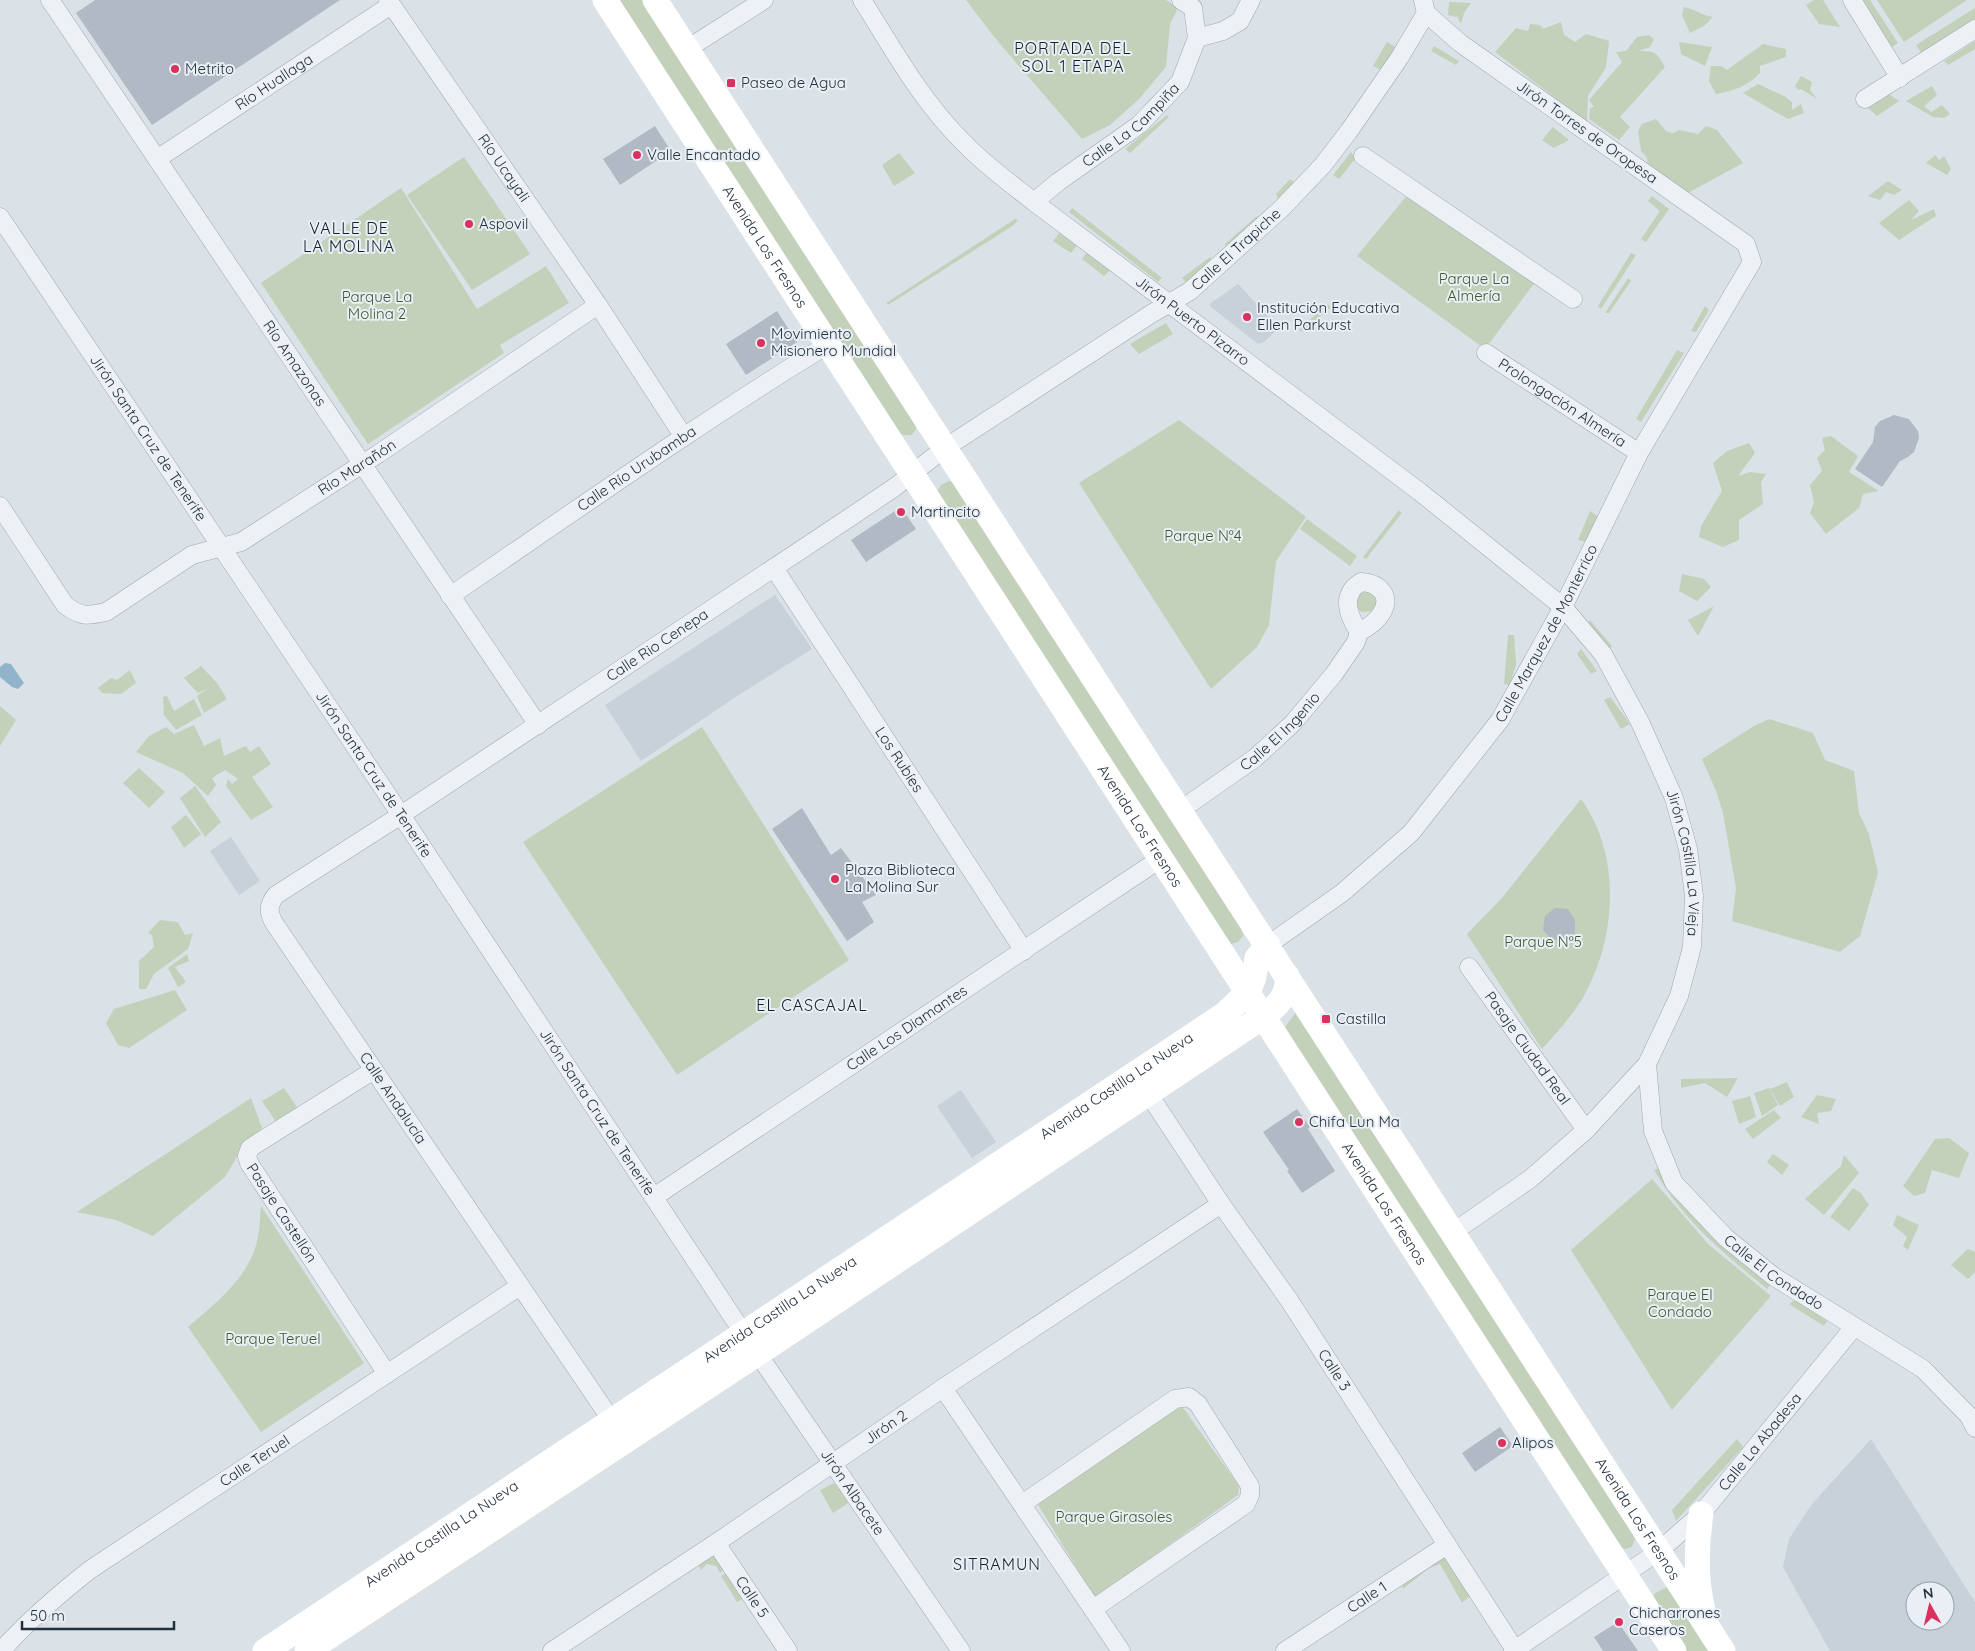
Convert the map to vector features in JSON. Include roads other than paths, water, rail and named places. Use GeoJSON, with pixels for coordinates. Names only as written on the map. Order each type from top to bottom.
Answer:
{"type":"FeatureCollection","features":[{"type":"Feature","properties":{"kind":"main road","name":"Avenida Los Fresnos"},"geometry":{"type":"LineString","coordinates":[[605,0],[1674,1651]]}},
{"type":"Feature","properties":{"kind":"main road","name":"Avenida Los Fresnos"},"geometry":{"type":"LineString","coordinates":[[656,0],[1723,1651]]}},
{"type":"Feature","properties":{"kind":"main road","name":"Avenida Castilla La Nueva"},"geometry":{"type":"LineString","coordinates":[[307,1651],[1225,1014],[1248,992],[1254,976],[1257,958],[1268,945]]}},
{"type":"Feature","properties":{"kind":"main road","name":"Avenida Castilla La Nueva"},"geometry":{"type":"LineString","coordinates":[[265,1651],[612,1421],[751,1344],[1148,1093],[1264,1016],[1276,1006],[1288,986],[1287,976]]}},
{"type":"Feature","properties":{"kind":"main road"},"geometry":{"type":"LineString","coordinates":[[1701,1514],[1696,1550],[1697,1578],[1707,1627]]}},
{"type":"Feature","properties":{"kind":"street"},"geometry":{"type":"LineString","coordinates":[[687,48],[764,0]]}},
{"type":"Feature","properties":{"kind":"street","name":"Jirón Puerto Pizarro"},"geometry":{"type":"LineString","coordinates":[[862,0],[918,86],[947,125],[982,160],[1034,202],[1150,288],[1168,304],[1459,522],[1562,607]]}},
{"type":"Feature","properties":{"kind":"street"},"geometry":{"type":"LineString","coordinates":[[1181,0],[1193,8],[1197,38],[1223,31],[1240,21],[1251,0]]}},
{"type":"Feature","properties":{"kind":"street"},"geometry":{"type":"LineString","coordinates":[[1852,0],[1900,78]]}},
{"type":"Feature","properties":{"kind":"street","name":"Río Amazonas"},"geometry":{"type":"LineString","coordinates":[[54,1],[157,159],[538,725]]}},
{"type":"Feature","properties":{"kind":"street","name":"Río Huallaga"},"geometry":{"type":"LineString","coordinates":[[157,159],[390,2]]}},
{"type":"Feature","properties":{"kind":"street","name":"Río Ucayali"},"geometry":{"type":"LineString","coordinates":[[390,2],[598,305],[684,437]]}},
{"type":"Feature","properties":{"kind":"street","name":"Jirón Torres de Oropesa"},"geometry":{"type":"LineString","coordinates":[[1425,7],[1460,43],[1746,244],[1752,262]]}},
{"type":"Feature","properties":{"kind":"street","name":"Calle El Trapiche"},"geometry":{"type":"LineString","coordinates":[[912,475],[944,448],[1168,304],[1190,292],[1282,208],[1323,165],[1400,57],[1425,7]]}},
{"type":"Feature","properties":{"kind":"street"},"geometry":{"type":"LineString","coordinates":[[1865,99],[1975,29]]}},
{"type":"Feature","properties":{"kind":"street","name":"Calle La Campiña"},"geometry":{"type":"LineString","coordinates":[[1034,202],[1058,182],[1139,126],[1180,82],[1197,38]]}},
{"type":"Feature","properties":{"kind":"street"},"geometry":{"type":"LineString","coordinates":[[1363,156],[1573,299]]}},
{"type":"Feature","properties":{"kind":"street","name":"Jirón Santa Cruz de Tenerife"},"geometry":{"type":"LineString","coordinates":[[0,217],[401,816],[751,1344]]}},
{"type":"Feature","properties":{"kind":"street","name":"Calle Marquez de Monterrico"},"geometry":{"type":"LineString","coordinates":[[1268,945],[1342,893],[1411,833],[1500,720],[1562,607],[1639,453],[1752,262]]}},
{"type":"Feature","properties":{"kind":"street","name":"Río Marañón"},"geometry":{"type":"LineString","coordinates":[[0,506],[65,605],[77,614],[90,616],[106,612],[192,555],[241,542],[363,463],[598,305]]}},
{"type":"Feature","properties":{"kind":"street","name":"Calle Río Urubamba"},"geometry":{"type":"LineString","coordinates":[[450,596],[768,381],[827,345]]}},
{"type":"Feature","properties":{"kind":"street","name":"Prolongación Almería"},"geometry":{"type":"LineString","coordinates":[[1486,354],[1639,453]]}},
{"type":"Feature","properties":{"kind":"street","name":"Calle Rio Cenepa"},"geometry":{"type":"LineString","coordinates":[[401,816],[912,475]]}},
{"type":"Feature","properties":{"kind":"street","name":"Los Rubíes"},"geometry":{"type":"LineString","coordinates":[[774,568],[1024,951]]}},
{"type":"Feature","properties":{"kind":"street","name":"Jirón Castilla La Vieja"},"geometry":{"type":"LineString","coordinates":[[1452,1232],[1530,1179],[1586,1130],[1647,1064],[1679,996],[1692,947],[1694,896],[1688,849],[1674,798],[1640,722],[1603,654],[1562,607]]}},
{"type":"Feature","properties":{"kind":"street","name":"Calle El Ingenio"},"geometry":{"type":"LineString","coordinates":[[1179,811],[1255,758],[1293,723],[1339,666],[1356,642],[1359,632]]}},
{"type":"Feature","properties":{"kind":"street","name":"Calle Andalucía"},"geometry":{"type":"LineString","coordinates":[[401,816],[276,895],[270,902],[270,914],[274,923],[612,1421]]}},
{"type":"Feature","properties":{"kind":"street","name":"Calle Los Diamantes"},"geometry":{"type":"LineString","coordinates":[[654,1197],[1160,859]]}},
{"type":"Feature","properties":{"kind":"street","name":"Pasaje Ciudad Real"},"geometry":{"type":"LineString","coordinates":[[1469,967],[1586,1130]]}},
{"type":"Feature","properties":{"kind":"street","name":"Calle El Condado"},"geometry":{"type":"LineString","coordinates":[[1647,1064],[1653,1131],[1674,1183],[1726,1238],[1773,1276],[1923,1369],[1969,1416],[1975,1428]]}},
{"type":"Feature","properties":{"kind":"street","name":"Pasaje Castellón"},"geometry":{"type":"LineString","coordinates":[[374,1070],[250,1148],[247,1156],[248,1163],[387,1374]]}},
{"type":"Feature","properties":{"kind":"street","name":"Calle 3"},"geometry":{"type":"LineString","coordinates":[[1148,1093],[1221,1204],[1289,1300],[1514,1650]]}},
{"type":"Feature","properties":{"kind":"street","name":"Jirón 2"},"geometry":{"type":"LineString","coordinates":[[552,1651],[1221,1204]]}},
{"type":"Feature","properties":{"kind":"street","name":"Calle Teruel"},"geometry":{"type":"LineString","coordinates":[[1,1651],[22,1628],[57,1596],[92,1569],[520,1286]]}},
{"type":"Feature","properties":{"kind":"street","name":"Calle La Abadesa"},"geometry":{"type":"LineString","coordinates":[[1514,1650],[1625,1576],[1659,1551],[1701,1514],[1854,1327]]}},
{"type":"Feature","properties":{"kind":"street","name":"Jirón Albacete"},"geometry":{"type":"LineString","coordinates":[[751,1344],[831,1464],[961,1651]]}},
{"type":"Feature","properties":{"kind":"street"},"geometry":{"type":"LineString","coordinates":[[943,1388],[1121,1651]]}},
{"type":"Feature","properties":{"kind":"street"},"geometry":{"type":"LineString","coordinates":[[1022,1504],[1175,1399],[1189,1397],[1198,1404],[1250,1486],[1250,1495],[1246,1504],[1093,1610]]}},
{"type":"Feature","properties":{"kind":"street","name":"Calle 5"},"geometry":{"type":"LineString","coordinates":[[716,1543],[788,1651]]}},
{"type":"Feature","properties":{"kind":"street","name":"Calle 1"},"geometry":{"type":"LineString","coordinates":[[1285,1651],[1447,1545]]}},
{"type":"Feature","properties":{"kind":"water"},"geometry":{"type":"Polygon","coordinates":[[[5,663],[11,664],[24,683],[18,689],[12,687],[0,677],[0,667],[5,663]]]}},
{"type":"Feature","properties":{"kind":"place","name":"Metrito"},"geometry":{"type":"Point","coordinates":[175,69]}},
{"type":"Feature","properties":{"kind":"place","name":"Paseo de Agua"},"geometry":{"type":"Point","coordinates":[731,83]}},
{"type":"Feature","properties":{"kind":"place","name":"Valle Encantado"},"geometry":{"type":"Point","coordinates":[637,155]}},
{"type":"Feature","properties":{"kind":"place","name":"Aspovil"},"geometry":{"type":"Point","coordinates":[469,224]}},
{"type":"Feature","properties":{"kind":"place","name":"Institución Educativa Ellen Parkurst"},"geometry":{"type":"Point","coordinates":[1247,317]}},
{"type":"Feature","properties":{"kind":"place","name":"Movimiento Misionero Mundial"},"geometry":{"type":"Point","coordinates":[761,343]}},
{"type":"Feature","properties":{"kind":"place","name":"Martincito"},"geometry":{"type":"Point","coordinates":[901,512]}},
{"type":"Feature","properties":{"kind":"place","name":"Plaza Biblioteca La Molina Sur"},"geometry":{"type":"Point","coordinates":[835,879]}},
{"type":"Feature","properties":{"kind":"place","name":"Castilla"},"geometry":{"type":"Point","coordinates":[1326,1019]}},
{"type":"Feature","properties":{"kind":"place","name":"Chifa Lun Ma"},"geometry":{"type":"Point","coordinates":[1299,1122]}},
{"type":"Feature","properties":{"kind":"place","name":"Alipos"},"geometry":{"type":"Point","coordinates":[1502,1443]}},
{"type":"Feature","properties":{"kind":"place","name":"Chicharrones Caseros"},"geometry":{"type":"Point","coordinates":[1619,1622]}},
{"type":"Feature","properties":{"kind":"district","name":"PORTADA DEL SOL 1 ETAPA"},"geometry":{"type":"Point","coordinates":[1073,57]}},
{"type":"Feature","properties":{"kind":"district","name":"VALLE DE LA MOLINA"},"geometry":{"type":"Point","coordinates":[349,237]}},
{"type":"Feature","properties":{"kind":"district","name":"EL CASCAJAL"},"geometry":{"type":"Point","coordinates":[812,1005]}},
{"type":"Feature","properties":{"kind":"district","name":"SITRAMUN"},"geometry":{"type":"Point","coordinates":[997,1564]}},
{"type":"Feature","properties":{"kind":"park label","name":"Parque La Almería"},"geometry":{"type":"Point","coordinates":[1474,288]}},
{"type":"Feature","properties":{"kind":"park label","name":"Parque La Molina 2"},"geometry":{"type":"Point","coordinates":[377,306]}},
{"type":"Feature","properties":{"kind":"park label","name":"Parque N°4"},"geometry":{"type":"Point","coordinates":[1203,536]}},
{"type":"Feature","properties":{"kind":"park label","name":"Parque N°5"},"geometry":{"type":"Point","coordinates":[1543,942]}},
{"type":"Feature","properties":{"kind":"park label","name":"Parque El Condado"},"geometry":{"type":"Point","coordinates":[1680,1304]}},
{"type":"Feature","properties":{"kind":"park label","name":"Parque Teruel"},"geometry":{"type":"Point","coordinates":[273,1339]}},
{"type":"Feature","properties":{"kind":"park label","name":"Parque Girasoles"},"geometry":{"type":"Point","coordinates":[1114,1517]}}]}
